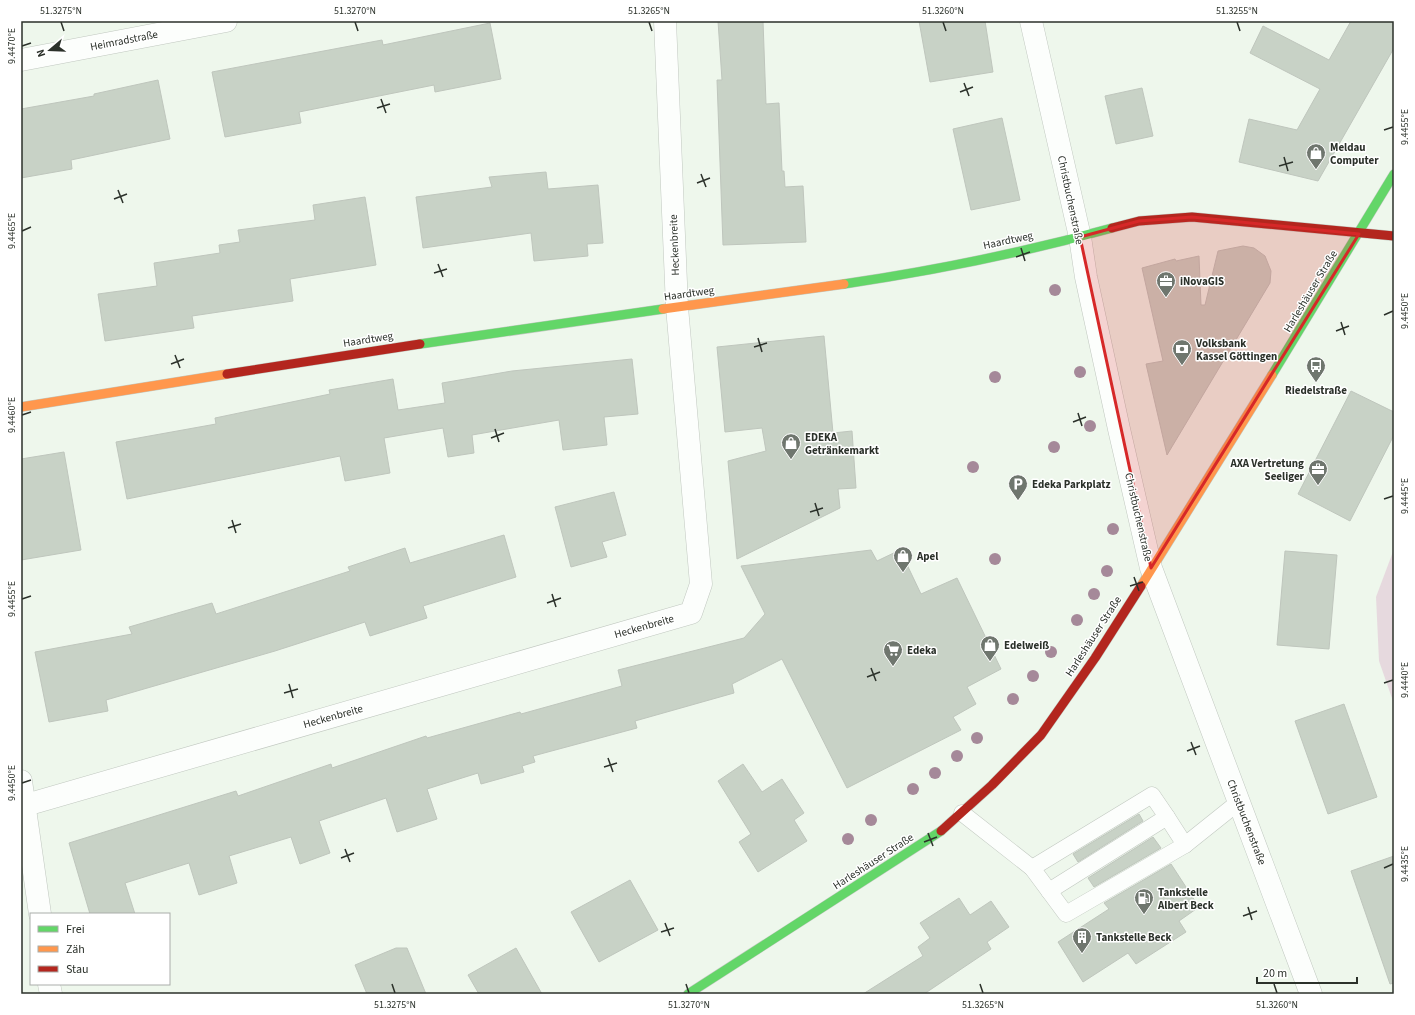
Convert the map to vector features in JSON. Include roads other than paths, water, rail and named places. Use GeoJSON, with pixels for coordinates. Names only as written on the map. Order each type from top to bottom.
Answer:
{"type":"FeatureCollection","features":[{"type":"Feature","properties":{"kind":"street","name":"Heimradstraße"},"geometry":{"type":"LineString","coordinates":[[21,60],[226,21]]}},
{"type":"Feature","properties":{"kind":"street","name":"Heckenbreite"},"geometry":{"type":"LineString","coordinates":[[26,805],[691,613],[701,584],[677,307],[665,21]]}},
{"type":"Feature","properties":{"kind":"street","name":"Christbuchenstraße"},"geometry":{"type":"LineString","coordinates":[[1031,21],[1080,237],[1086,277],[1151,568],[1240,801],[1311,994]]}},
{"type":"Feature","properties":{"kind":"street","name":"Harleshäuser Straße"},"geometry":{"type":"LineString","coordinates":[[688,994],[943,830],[1041,735],[1095,658],[1220,461],[1394,174]]}},
{"type":"Feature","properties":{"kind":"street","name":"Haardtweg"},"geometry":{"type":"LineString","coordinates":[[21,406],[430,342],[898,276],[1080,237],[1139,221],[1192,217],[1359,234]]}},
{"type":"Feature","properties":{"kind":"street"},"geometry":{"type":"LineString","coordinates":[[1359,234],[1394,236]]}},
{"type":"Feature","properties":{"kind":"street"},"geometry":{"type":"LineString","coordinates":[[21,781],[26,805],[40,913]]}},
{"type":"Feature","properties":{"kind":"lane"},"geometry":{"type":"LineString","coordinates":[[1032,868],[1152,795],[1168,817],[1185,846]]}},
{"type":"Feature","properties":{"kind":"lane"},"geometry":{"type":"LineString","coordinates":[[962,813],[1032,868],[1066,914],[1185,846],[1240,801]]}},
{"type":"Feature","properties":{"kind":"lane"},"geometry":{"type":"LineString","coordinates":[[1049,891],[1168,817]]}},
{"type":"Feature","properties":{"kind":"place","name":"Meldau Computer"},"geometry":{"type":"Point","coordinates":[1316,170]}},
{"type":"Feature","properties":{"kind":"place","name":"iNovaGIS"},"geometry":{"type":"Point","coordinates":[1166,298]}},
{"type":"Feature","properties":{"kind":"place","name":"Volksbank Kassel Göttingen"},"geometry":{"type":"Point","coordinates":[1182,366]}},
{"type":"Feature","properties":{"kind":"place","name":"Riedelstraße"},"geometry":{"type":"Point","coordinates":[1316,383]}},
{"type":"Feature","properties":{"kind":"place","name":"EDEKA Getränkemarkt"},"geometry":{"type":"Point","coordinates":[791,460]}},
{"type":"Feature","properties":{"kind":"place","name":"AXA Vertretung Seeliger"},"geometry":{"type":"Point","coordinates":[1318,486]}},
{"type":"Feature","properties":{"kind":"place","name":"Edeka Parkplatz"},"geometry":{"type":"Point","coordinates":[1018,501]}},
{"type":"Feature","properties":{"kind":"place","name":"Apel"},"geometry":{"type":"Point","coordinates":[903,573]}},
{"type":"Feature","properties":{"kind":"place","name":"Edelweiß"},"geometry":{"type":"Point","coordinates":[990,662]}},
{"type":"Feature","properties":{"kind":"place","name":"Edeka"},"geometry":{"type":"Point","coordinates":[893,667]}},
{"type":"Feature","properties":{"kind":"place","name":"Tankstelle Albert Beck"},"geometry":{"type":"Point","coordinates":[1144,915]}},
{"type":"Feature","properties":{"kind":"place","name":"Tankstelle Beck"},"geometry":{"type":"Point","coordinates":[1082,954]}}]}
